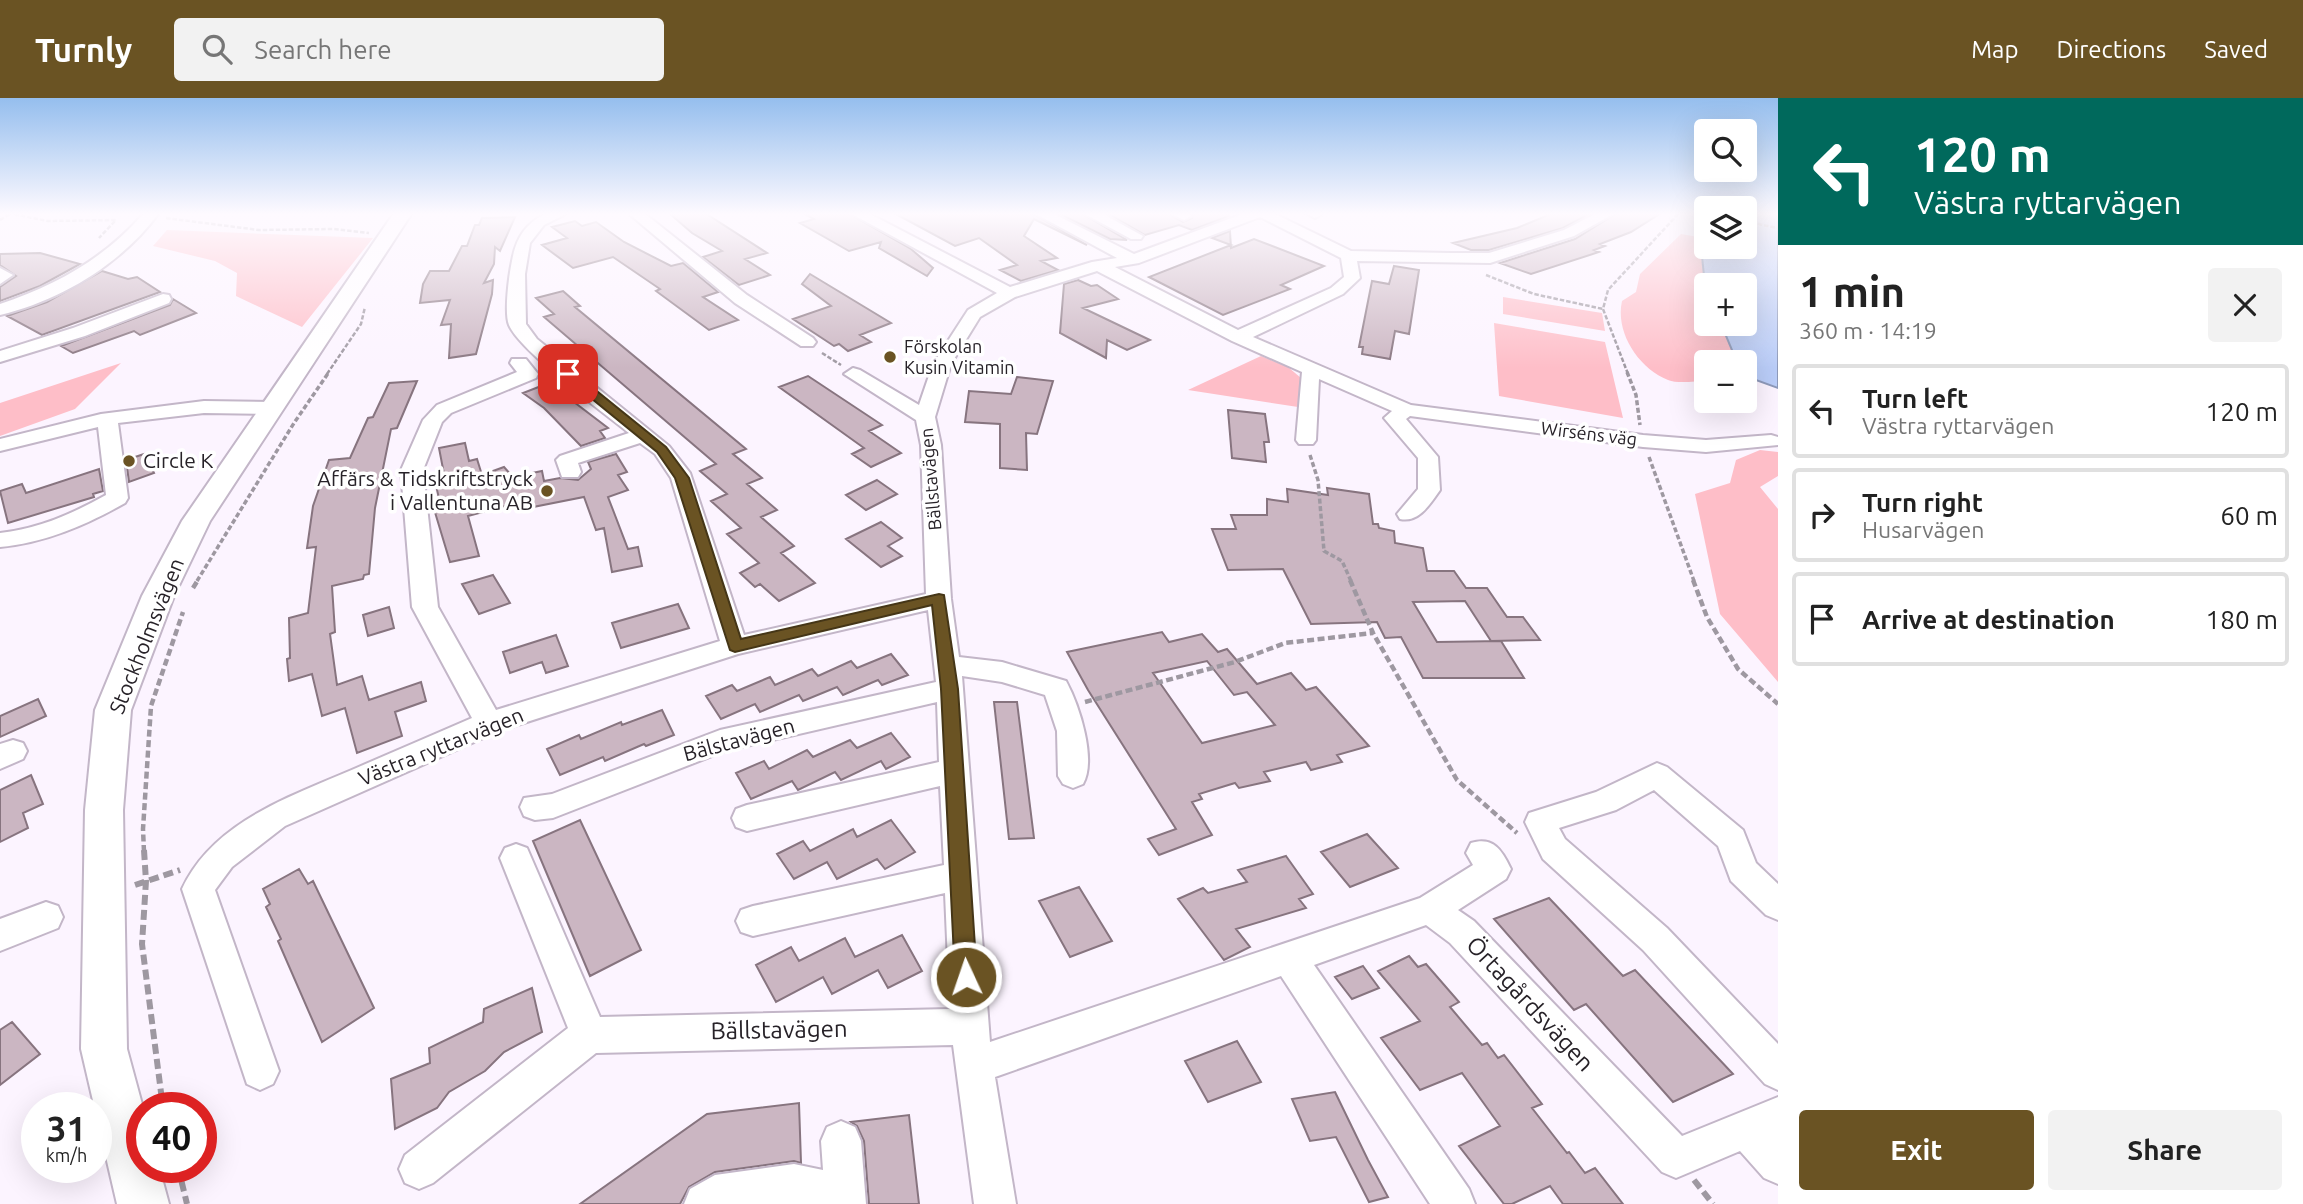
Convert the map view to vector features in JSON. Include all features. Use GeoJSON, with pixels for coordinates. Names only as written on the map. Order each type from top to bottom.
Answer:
{"type":"FeatureCollection","features":[{"type":"Feature","properties":{"kind":"main road","name":"Stockholmsvägen"},"geometry":{"type":"LineString","coordinates":[[144,1204],[104,1049],[104,810],[113,710],[158,596],[196,521],[368,265]]}},
{"type":"Feature","properties":{"kind":"street"},"geometry":{"type":"LineString","coordinates":[[0,310],[67,284],[100,265]]}},
{"type":"Feature","properties":{"kind":"street"},"geometry":{"type":"LineString","coordinates":[[519,265],[517,324],[531,343],[662,450],[682,478],[735,646]]}},
{"type":"Feature","properties":{"kind":"street"},"geometry":{"type":"LineString","coordinates":[[699,265],[741,299],[807,342]]}},
{"type":"Feature","properties":{"kind":"street"},"geometry":{"type":"LineString","coordinates":[[955,265],[1009,293]]}},
{"type":"Feature","properties":{"kind":"street","name":"Bällstavägen"},"geometry":{"type":"LineString","coordinates":[[995,1204],[969,1027],[948,677],[939,599],[931,445],[925,417],[942,364],[974,314],[1009,293],[1098,265]]}},
{"type":"Feature","properties":{"kind":"street","name":"Wirséns väg"},"geometry":{"type":"LineString","coordinates":[[1098,265],[1238,337],[1407,410],[1643,441],[1706,446],[1771,441]]}},
{"type":"Feature","properties":{"kind":"street"},"geometry":{"type":"LineString","coordinates":[[1238,337],[1337,291],[1352,278],[1350,265]]}},
{"type":"Feature","properties":{"kind":"street"},"geometry":{"type":"LineString","coordinates":[[0,273],[5,275],[0,279]]}},
{"type":"Feature","properties":{"kind":"street"},"geometry":{"type":"LineString","coordinates":[[0,357],[79,332],[163,299]]}},
{"type":"Feature","properties":{"kind":"street"},"geometry":{"type":"LineString","coordinates":[[489,723],[425,607],[412,470],[433,420],[444,409],[529,374],[519,363]]}},
{"type":"Feature","properties":{"kind":"street"},"geometry":{"type":"LineString","coordinates":[[1306,440],[1309,381],[1312,371]]}},
{"type":"Feature","properties":{"kind":"street"},"geometry":{"type":"LineString","coordinates":[[853,374],[925,417]]}},
{"type":"Feature","properties":{"kind":"street"},"geometry":{"type":"LineString","coordinates":[[0,445],[64,426],[156,411],[234,405],[274,408]]}},
{"type":"Feature","properties":{"kind":"street"},"geometry":{"type":"LineString","coordinates":[[1407,410],[1394,418],[1428,457],[1429,490],[1408,514]]}},
{"type":"Feature","properties":{"kind":"street"},"geometry":{"type":"LineString","coordinates":[[0,540],[18,539],[44,530],[93,512],[117,498],[107,419]]}},
{"type":"Feature","properties":{"kind":"street"},"geometry":{"type":"LineString","coordinates":[[570,472],[567,460],[643,435]]}},
{"type":"Feature","properties":{"kind":"street","name":"Västra ryttarvägen"},"geometry":{"type":"LineString","coordinates":[[260,1070],[198,889],[208,871],[221,857],[274,817],[489,723],[735,646],[939,599]]}},
{"type":"Feature","properties":{"kind":"street"},"geometry":{"type":"LineString","coordinates":[[948,677],[1002,672],[1056,688],[1071,731],[1073,776]]}},
{"type":"Feature","properties":{"kind":"street","name":"Bälstavägen"},"geometry":{"type":"LineString","coordinates":[[535,807],[553,806],[720,741],[948,677]]}},
{"type":"Feature","properties":{"kind":"street"},"geometry":{"type":"LineString","coordinates":[[747,818],[954,771]]}},
{"type":"Feature","properties":{"kind":"street"},"geometry":{"type":"LineString","coordinates":[[1778,905],[1741,871],[1731,839],[1657,775],[1605,801],[1540,822],[1554,849],[1656,939],[1778,1071]]}},
{"type":"Feature","properties":{"kind":"street"},"geometry":{"type":"LineString","coordinates":[[973,1066],[1430,909],[1495,869],[1482,853]]}},
{"type":"Feature","properties":{"kind":"street"},"geometry":{"type":"LineString","coordinates":[[419,1169],[589,1035],[516,858]]}},
{"type":"Feature","properties":{"kind":"street"},"geometry":{"type":"LineString","coordinates":[[753,921],[960,876]]}},
{"type":"Feature","properties":{"kind":"street","name":"Örtagårdsvägen"},"geometry":{"type":"LineString","coordinates":[[1430,909],[1462,932],[1676,1158],[1762,1123],[1778,1164]]}},
{"type":"Feature","properties":{"kind":"street"},"geometry":{"type":"LineString","coordinates":[[0,935],[46,917]]}},
{"type":"Feature","properties":{"kind":"street"},"geometry":{"type":"LineString","coordinates":[[1289,957],[1454,1204]]}},
{"type":"Feature","properties":{"kind":"street","name":"Bällstavägen"},"geometry":{"type":"LineString","coordinates":[[589,1035],[969,1027]]}},
{"type":"Feature","properties":{"kind":"street"},"geometry":{"type":"LineString","coordinates":[[705,1204],[715,1196],[794,1184],[845,1200],[841,1141]]}},
{"type":"Feature","properties":{"kind":"path"},"geometry":{"type":"LineString","coordinates":[[1466,265],[1534,294],[1602,309]]}},
{"type":"Feature","properties":{"kind":"path"},"geometry":{"type":"LineString","coordinates":[[1631,265],[1608,290],[1602,309],[1636,395],[1643,441],[1707,617],[1738,669],[1778,704]]}},
{"type":"Feature","properties":{"kind":"path"},"geometry":{"type":"LineString","coordinates":[[188,594],[294,423],[361,324],[366,303]]}},
{"type":"Feature","properties":{"kind":"path"},"geometry":{"type":"LineString","coordinates":[[807,342],[853,374]]}},
{"type":"Feature","properties":{"kind":"path"},"geometry":{"type":"LineString","coordinates":[[1306,440],[1318,480],[1324,551],[1342,561],[1373,633],[1457,780],[1519,835]]}},
{"type":"Feature","properties":{"kind":"path"},"geometry":{"type":"LineString","coordinates":[[161,1092],[142,944],[146,881],[143,829],[150,706],[184,607]]}},
{"type":"Feature","properties":{"kind":"path"},"geometry":{"type":"LineString","coordinates":[[1064,712],[1098,697],[1235,662],[1285,643],[1373,633]]}},
{"type":"Feature","properties":{"kind":"path"},"geometry":{"type":"LineString","coordinates":[[182,1183],[187,1204]]}},
{"type":"Feature","properties":{"kind":"shaded area"},"geometry":{"type":"Polygon","coordinates":[[[222,265],[352,265],[302,327],[236,296],[237,273],[222,265]]]}},
{"type":"Feature","properties":{"kind":"shaded area"},"geometry":{"type":"Polygon","coordinates":[[[1650,265],[1702,265],[1704,273],[1694,273],[1694,336],[1726,336],[1732,350],[1694,350],[1694,381],[1677,382],[1657,374],[1638,358],[1622,325],[1622,301],[1636,292],[1640,274],[1650,265]]]}},
{"type":"Feature","properties":{"kind":"shaded area"},"geometry":{"type":"Polygon","coordinates":[[[1503,297],[1602,313],[1605,331],[1503,314],[1503,297]]]}},
{"type":"Feature","properties":{"kind":"shaded area"},"geometry":{"type":"Polygon","coordinates":[[[1494,323],[1605,342],[1623,418],[1499,396],[1494,323]]]}},
{"type":"Feature","properties":{"kind":"shaded area"},"geometry":{"type":"Polygon","coordinates":[[[1261,356],[1288,367],[1301,378],[1298,407],[1188,390],[1261,356]]]}},
{"type":"Feature","properties":{"kind":"shaded area"},"geometry":{"type":"Polygon","coordinates":[[[121,363],[75,409],[0,436],[0,403],[121,363]]]}},
{"type":"Feature","properties":{"kind":"shaded area"},"geometry":{"type":"Polygon","coordinates":[[[1760,450],[1778,452],[1778,476],[1760,487],[1778,509],[1778,682],[1720,614],[1695,494],[1730,483],[1736,460],[1760,450]]]}},
{"type":"Feature","properties":{"kind":"water"},"geometry":{"type":"Polygon","coordinates":[[[1703,265],[1778,265],[1778,388],[1757,380],[1757,350],[1732,350],[1726,336],[1757,336],[1757,273],[1704,273],[1703,265]]]}},
{"type":"Feature","properties":{"kind":"building"},"geometry":{"type":"Polygon","coordinates":[[[0,265],[79,265],[40,286],[0,301],[0,287],[16,276],[0,265]]]}},
{"type":"Feature","properties":{"kind":"building"},"geometry":{"type":"Polygon","coordinates":[[[452,265],[494,265],[484,283],[493,280],[492,294],[476,354],[449,358],[451,324],[441,325],[450,300],[420,303],[423,284],[430,271],[449,271],[452,265]]]}},
{"type":"Feature","properties":{"kind":"building"},"geometry":{"type":"Polygon","coordinates":[[[624,265],[685,265],[718,292],[703,297],[738,320],[709,330],[656,291],[660,289],[624,265]]]}},
{"type":"Feature","properties":{"kind":"building"},"geometry":{"type":"Polygon","coordinates":[[[713,265],[754,265],[770,275],[739,285],[713,265]]]}},
{"type":"Feature","properties":{"kind":"building"},"geometry":{"type":"Polygon","coordinates":[[[907,265],[929,265],[933,268],[927,276],[907,265]]]}},
{"type":"Feature","properties":{"kind":"building"},"geometry":{"type":"Polygon","coordinates":[[[1017,265],[1048,265],[1058,270],[1021,281],[1000,270],[1017,265]]]}},
{"type":"Feature","properties":{"kind":"building"},"geometry":{"type":"Polygon","coordinates":[[[1181,265],[1324,266],[1281,285],[1290,289],[1223,315],[1149,277],[1181,265]]]}},
{"type":"Feature","properties":{"kind":"building"},"geometry":{"type":"Polygon","coordinates":[[[1505,265],[1560,265],[1531,274],[1505,265]]]}},
{"type":"Feature","properties":{"kind":"building"},"geometry":{"type":"Polygon","coordinates":[[[1394,266],[1419,270],[1409,334],[1395,331],[1390,359],[1362,354],[1363,347],[1359,347],[1372,281],[1389,284],[1394,266]]]}},
{"type":"Feature","properties":{"kind":"building"},"geometry":{"type":"Polygon","coordinates":[[[102,271],[128,279],[137,277],[160,292],[42,335],[7,316],[47,302],[102,271]]]}},
{"type":"Feature","properties":{"kind":"building"},"geometry":{"type":"Polygon","coordinates":[[[810,274],[891,323],[860,335],[871,342],[848,351],[839,344],[834,346],[793,319],[831,306],[802,284],[810,274]]]}},
{"type":"Feature","properties":{"kind":"building"},"geometry":{"type":"Polygon","coordinates":[[[1078,280],[1091,286],[1097,285],[1118,299],[1083,308],[1150,340],[1127,350],[1107,340],[1106,358],[1060,333],[1064,284],[1078,280]]]}},
{"type":"Feature","properties":{"kind":"building"},"geometry":{"type":"Polygon","coordinates":[[[563,291],[580,306],[575,307],[746,449],[733,454],[762,478],[747,484],[777,510],[761,517],[794,546],[781,553],[815,583],[779,601],[760,584],[755,587],[740,573],[759,563],[727,534],[741,528],[711,501],[727,494],[700,471],[716,464],[544,317],[554,314],[536,298],[563,291]]]}},
{"type":"Feature","properties":{"kind":"building"},"geometry":{"type":"Polygon","coordinates":[[[173,299],[196,313],[140,335],[134,331],[73,353],[61,346],[170,305],[173,299]]]}},
{"type":"Feature","properties":{"kind":"building"},"geometry":{"type":"Polygon","coordinates":[[[808,376],[882,425],[869,431],[901,453],[871,467],[852,454],[864,448],[779,387],[808,376]]]}},
{"type":"Feature","properties":{"kind":"building"},"geometry":{"type":"Polygon","coordinates":[[[1017,377],[1053,381],[1037,434],[1026,433],[1027,470],[1000,468],[1000,424],[965,422],[969,391],[1011,394],[1017,377]]]}},
{"type":"Feature","properties":{"kind":"building"},"geometry":{"type":"Polygon","coordinates":[[[417,381],[397,428],[391,429],[375,508],[369,574],[364,575],[363,579],[332,586],[335,632],[330,634],[337,685],[362,676],[369,700],[421,682],[426,701],[395,712],[402,736],[357,753],[345,708],[322,716],[312,674],[289,681],[289,618],[308,613],[316,547],[307,548],[313,506],[329,460],[350,458],[368,418],[373,417],[389,383],[417,381]]]}},
{"type":"Feature","properties":{"kind":"building"},"geometry":{"type":"Polygon","coordinates":[[[549,383],[608,428],[600,431],[605,438],[581,446],[544,408],[523,393],[549,383]]]}},
{"type":"Feature","properties":{"kind":"building"},"geometry":{"type":"Polygon","coordinates":[[[1228,410],[1265,414],[1269,442],[1264,442],[1266,462],[1232,458],[1228,410]]]}},
{"type":"Feature","properties":{"kind":"building"},"geometry":{"type":"Polygon","coordinates":[[[465,443],[469,461],[477,459],[482,475],[504,467],[513,477],[542,471],[544,481],[560,478],[578,480],[591,469],[588,462],[616,454],[627,472],[618,475],[628,490],[608,497],[628,549],[638,547],[642,566],[612,572],[604,528],[596,530],[584,497],[533,507],[531,499],[468,516],[479,556],[450,562],[434,509],[441,507],[434,477],[444,474],[439,448],[465,443]]]}},
{"type":"Feature","properties":{"kind":"building"},"geometry":{"type":"Polygon","coordinates":[[[144,454],[154,473],[129,482],[126,460],[144,454]]]}},
{"type":"Feature","properties":{"kind":"building"},"geometry":{"type":"Polygon","coordinates":[[[99,469],[103,491],[93,494],[94,497],[8,523],[0,491],[22,484],[26,493],[99,469]]]}},
{"type":"Feature","properties":{"kind":"building"},"geometry":{"type":"Polygon","coordinates":[[[877,480],[897,494],[866,510],[846,495],[877,480]]]}},
{"type":"Feature","properties":{"kind":"building"},"geometry":{"type":"Polygon","coordinates":[[[1327,488],[1369,494],[1373,524],[1394,531],[1395,543],[1423,548],[1427,571],[1454,571],[1466,588],[1487,588],[1507,617],[1523,617],[1540,640],[1491,641],[1465,601],[1413,602],[1437,642],[1501,641],[1524,678],[1423,678],[1401,637],[1385,638],[1377,622],[1311,624],[1283,569],[1228,570],[1212,529],[1236,529],[1231,515],[1267,515],[1267,499],[1288,502],[1287,489],[1328,495],[1327,488]]]}},
{"type":"Feature","properties":{"kind":"building"},"geometry":{"type":"Polygon","coordinates":[[[881,522],[902,538],[888,546],[902,556],[881,567],[846,539],[881,522]]]}},
{"type":"Feature","properties":{"kind":"building"},"geometry":{"type":"Polygon","coordinates":[[[493,575],[510,603],[479,614],[462,584],[493,575]]]}},
{"type":"Feature","properties":{"kind":"building"},"geometry":{"type":"Polygon","coordinates":[[[678,604],[689,628],[621,648],[612,623],[678,604]]]}},
{"type":"Feature","properties":{"kind":"building"},"geometry":{"type":"Polygon","coordinates":[[[389,607],[394,628],[368,636],[363,615],[389,607]]]}},
{"type":"Feature","properties":{"kind":"building"},"geometry":{"type":"Polygon","coordinates":[[[1162,632],[1169,642],[1202,634],[1218,652],[1227,649],[1257,684],[1291,673],[1306,690],[1316,687],[1369,746],[1337,755],[1342,762],[1311,770],[1306,762],[1264,772],[1270,781],[1239,788],[1235,783],[1199,794],[1202,799],[1192,802],[1212,835],[1159,855],[1148,839],[1176,829],[1067,652],[1162,632]],[[1207,661],[1153,673],[1202,743],[1275,725],[1247,692],[1234,695],[1207,661]]]}},
{"type":"Feature","properties":{"kind":"building"},"geometry":{"type":"Polygon","coordinates":[[[556,635],[568,666],[546,673],[542,662],[510,673],[503,652],[556,635]]]}},
{"type":"Feature","properties":{"kind":"building"},"geometry":{"type":"Polygon","coordinates":[[[891,654],[908,675],[882,685],[878,680],[843,695],[837,687],[803,701],[799,695],[760,712],[755,704],[721,719],[706,696],[732,685],[737,691],[770,677],[775,685],[812,669],[818,676],[851,661],[857,668],[891,654]]]}},
{"type":"Feature","properties":{"kind":"building"},"geometry":{"type":"Polygon","coordinates":[[[38,699],[46,716],[0,737],[0,716],[38,699]]]}},
{"type":"Feature","properties":{"kind":"building"},"geometry":{"type":"Polygon","coordinates":[[[994,702],[1017,702],[1034,838],[1009,839],[994,702]]]}},
{"type":"Feature","properties":{"kind":"building"},"geometry":{"type":"Polygon","coordinates":[[[662,710],[674,735],[646,746],[644,744],[605,761],[603,757],[560,775],[547,749],[579,735],[581,739],[621,722],[622,725],[662,710]]]}},
{"type":"Feature","properties":{"kind":"building"},"geometry":{"type":"Polygon","coordinates":[[[891,733],[910,757],[886,769],[881,761],[841,780],[835,772],[798,790],[792,781],[751,799],[736,773],[764,761],[769,769],[807,750],[813,757],[850,740],[857,748],[891,733]]]}},
{"type":"Feature","properties":{"kind":"building"},"geometry":{"type":"Polygon","coordinates":[[[31,775],[43,804],[23,813],[28,828],[0,842],[0,790],[31,775]]]}},
{"type":"Feature","properties":{"kind":"building"},"geometry":{"type":"Polygon","coordinates":[[[580,820],[641,950],[590,976],[533,841],[580,820]]]}},
{"type":"Feature","properties":{"kind":"building"},"geometry":{"type":"Polygon","coordinates":[[[891,820],[915,852],[885,869],[877,859],[837,879],[827,862],[794,879],[777,854],[803,841],[810,851],[853,829],[857,837],[891,820]]]}},
{"type":"Feature","properties":{"kind":"building"},"geometry":{"type":"Polygon","coordinates":[[[1367,834],[1398,868],[1350,887],[1321,852],[1367,834]]]}},
{"type":"Feature","properties":{"kind":"building"},"geometry":{"type":"Polygon","coordinates":[[[1286,856],[1313,894],[1299,899],[1306,908],[1236,929],[1250,947],[1224,960],[1178,899],[1203,888],[1208,893],[1247,882],[1238,870],[1286,856]]]}},
{"type":"Feature","properties":{"kind":"building"},"geometry":{"type":"Polygon","coordinates":[[[299,869],[308,884],[313,881],[374,1008],[322,1042],[278,941],[281,939],[266,907],[270,904],[263,889],[299,869]]]}},
{"type":"Feature","properties":{"kind":"building"},"geometry":{"type":"Polygon","coordinates":[[[1079,887],[1112,941],[1070,957],[1039,901],[1079,887]]]}},
{"type":"Feature","properties":{"kind":"building"},"geometry":{"type":"Polygon","coordinates":[[[1549,898],[1623,976],[1635,970],[1733,1074],[1673,1102],[1586,1004],[1574,1010],[1494,919],[1549,898]]]}},
{"type":"Feature","properties":{"kind":"building"},"geometry":{"type":"Polygon","coordinates":[[[902,935],[922,971],[888,988],[878,970],[832,994],[823,977],[776,1002],[756,965],[791,947],[799,961],[845,938],[855,957],[902,935]]]}},
{"type":"Feature","properties":{"kind":"building"},"geometry":{"type":"Polygon","coordinates":[[[1409,956],[1418,967],[1426,964],[1459,1002],[1450,1007],[1482,1045],[1487,1043],[1498,1058],[1504,1055],[1542,1104],[1532,1108],[1567,1153],[1569,1152],[1585,1173],[1595,1168],[1623,1204],[1563,1204],[1550,1186],[1512,1204],[1504,1204],[1459,1146],[1500,1126],[1462,1073],[1420,1090],[1381,1038],[1420,1021],[1378,971],[1409,956]]]}},
{"type":"Feature","properties":{"kind":"building"},"geometry":{"type":"Polygon","coordinates":[[[1363,966],[1379,988],[1352,999],[1335,977],[1363,966]]]}},
{"type":"Feature","properties":{"kind":"building"},"geometry":{"type":"Polygon","coordinates":[[[532,988],[542,1032],[504,1052],[485,1071],[449,1092],[437,1108],[395,1129],[391,1079],[430,1063],[429,1048],[483,1022],[484,1009],[532,988]]]}},
{"type":"Feature","properties":{"kind":"building"},"geometry":{"type":"Polygon","coordinates":[[[12,1022],[40,1054],[0,1085],[0,1030],[12,1022]]]}},
{"type":"Feature","properties":{"kind":"building"},"geometry":{"type":"Polygon","coordinates":[[[1237,1041],[1261,1082],[1208,1102],[1185,1061],[1237,1041]]]}},
{"type":"Feature","properties":{"kind":"building"},"geometry":{"type":"Polygon","coordinates":[[[1335,1092],[1388,1197],[1369,1202],[1336,1137],[1310,1141],[1292,1099],[1335,1092]]]}},
{"type":"Feature","properties":{"kind":"building"},"geometry":{"type":"Polygon","coordinates":[[[799,1103],[801,1163],[794,1161],[715,1172],[689,1187],[680,1204],[580,1204],[707,1114],[799,1103]]]}},
{"type":"Feature","properties":{"kind":"building"},"geometry":{"type":"Polygon","coordinates":[[[909,1115],[919,1204],[869,1204],[864,1141],[857,1126],[851,1122],[909,1115]]]}},
{"type":"Feature","properties":{"kind":"place","name":"Förskolan Kusin Vitamin"},"geometry":{"type":"Point","coordinates":[890,357]}},
{"type":"Feature","properties":{"kind":"place","name":"Circle K"},"geometry":{"type":"Point","coordinates":[129,461]}},
{"type":"Feature","properties":{"kind":"place","name":"Affärs & Tidskriftstryck i Vallentuna AB"},"geometry":{"type":"Point","coordinates":[547,491]}},
{"type":"Feature","properties":{"kind":"route"},"geometry":{"type":"LineString","coordinates":[[568,374],[662,450],[682,478],[735,646],[939,599],[950,689],[966,977]]}}]}
